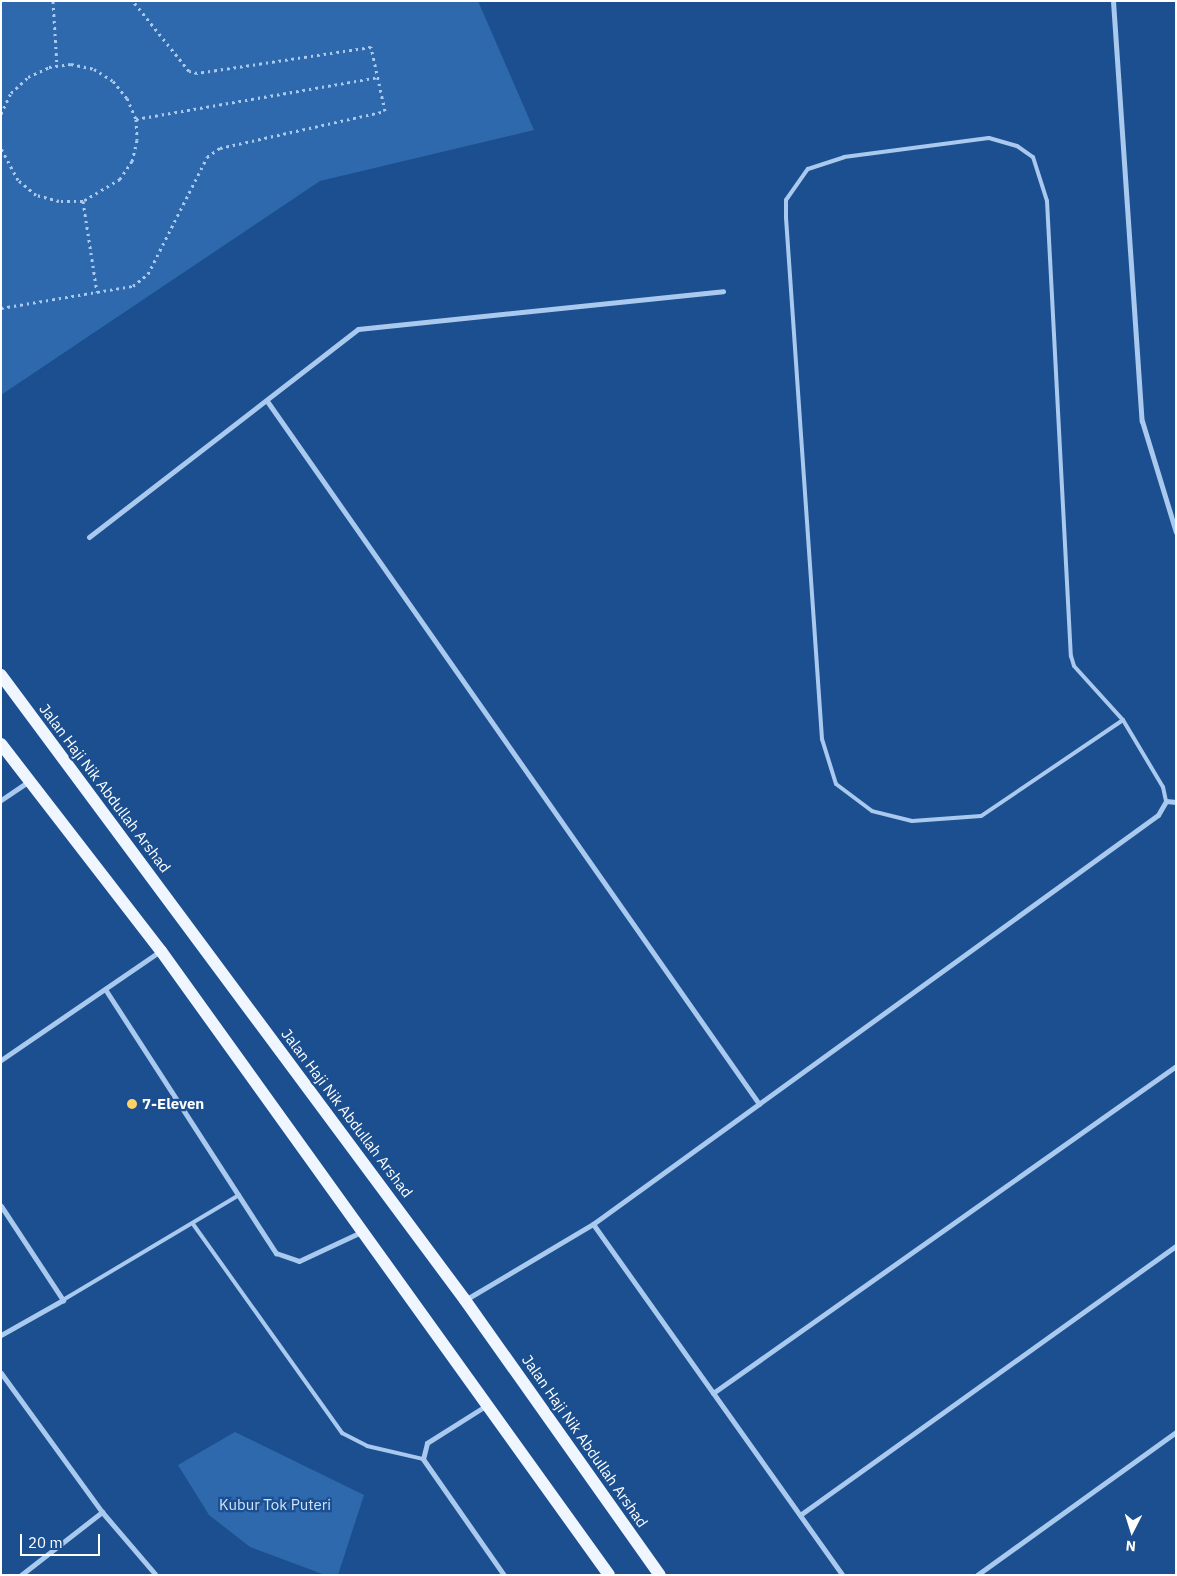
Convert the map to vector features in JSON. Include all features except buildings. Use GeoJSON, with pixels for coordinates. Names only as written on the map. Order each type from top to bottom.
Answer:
{"type":"FeatureCollection","features":[{"type":"Feature","properties":{"kind":"main road","name":"Jalan Haji Nik Abdullah Arshad"},"geometry":{"type":"LineString","coordinates":[[1,675],[465,1300],[660,1575]]}},
{"type":"Feature","properties":{"kind":"main road"},"geometry":{"type":"LineString","coordinates":[[1,744],[161,951],[490,1404],[609,1575]]}},
{"type":"Feature","properties":{"kind":"street"},"geometry":{"type":"LineString","coordinates":[[1113,1],[1142,420],[1176,532]]}},
{"type":"Feature","properties":{"kind":"street"},"geometry":{"type":"LineString","coordinates":[[89,537],[364,327],[723,291]]}},
{"type":"Feature","properties":{"kind":"street"},"geometry":{"type":"LineString","coordinates":[[267,401],[759,1104]]}},
{"type":"Feature","properties":{"kind":"street"},"geometry":{"type":"LineString","coordinates":[[1,800],[28,781]]}},
{"type":"Feature","properties":{"kind":"street"},"geometry":{"type":"LineString","coordinates":[[465,1300],[593,1224],[1158,815],[1166,802],[1176,802]]}},
{"type":"Feature","properties":{"kind":"street"},"geometry":{"type":"LineString","coordinates":[[1,1060],[161,951]]}},
{"type":"Feature","properties":{"kind":"street"},"geometry":{"type":"LineString","coordinates":[[105,989],[276,1253],[285,1260],[299,1261],[364,1231]]}},
{"type":"Feature","properties":{"kind":"street"},"geometry":{"type":"LineString","coordinates":[[713,1393],[1176,1066]]}},
{"type":"Feature","properties":{"kind":"street"},"geometry":{"type":"LineString","coordinates":[[1,1206],[63,1300],[1,1335]]}},
{"type":"Feature","properties":{"kind":"street"},"geometry":{"type":"LineString","coordinates":[[593,1224],[842,1575]]}},
{"type":"Feature","properties":{"kind":"street"},"geometry":{"type":"LineString","coordinates":[[800,1515],[1176,1246]]}},
{"type":"Feature","properties":{"kind":"street"},"geometry":{"type":"LineString","coordinates":[[1,1373],[102,1512],[156,1575]]}},
{"type":"Feature","properties":{"kind":"street"},"geometry":{"type":"LineString","coordinates":[[490,1404],[427,1443],[423,1459],[504,1575]]}},
{"type":"Feature","properties":{"kind":"street"},"geometry":{"type":"LineString","coordinates":[[977,1575],[1176,1432]]}},
{"type":"Feature","properties":{"kind":"street"},"geometry":{"type":"LineString","coordinates":[[21,1575],[102,1512]]}},
{"type":"Feature","properties":{"kind":"lane"},"geometry":{"type":"LineString","coordinates":[[1123,720],[981,816],[912,821],[872,811],[836,784],[822,739],[786,217],[786,200],[808,170],[844,157],[989,138],[1017,146],[1033,156],[1047,200],[1070,656],[1074,666],[1123,720],[1162,787],[1166,802]]}},
{"type":"Feature","properties":{"kind":"lane"},"geometry":{"type":"LineString","coordinates":[[63,1300],[239,1195]]}},
{"type":"Feature","properties":{"kind":"lane"},"geometry":{"type":"LineString","coordinates":[[193,1224],[342,1433],[367,1446],[423,1459]]}},
{"type":"Feature","properties":{"kind":"path"},"geometry":{"type":"LineString","coordinates":[[54,1],[58,66]]}},
{"type":"Feature","properties":{"kind":"path"},"geometry":{"type":"LineString","coordinates":[[1,308],[133,286],[148,274],[207,156],[220,148],[385,111],[371,47],[358,46],[190,71],[133,1]]}},
{"type":"Feature","properties":{"kind":"path"},"geometry":{"type":"LineString","coordinates":[[1,114],[11,94],[28,77],[58,66],[94,69],[113,81],[127,98],[136,119],[137,140],[128,167],[103,193],[83,201],[59,202],[36,195],[18,180],[1,148]]}},
{"type":"Feature","properties":{"kind":"path"},"geometry":{"type":"LineString","coordinates":[[136,119],[378,77]]}},
{"type":"Feature","properties":{"kind":"path"},"geometry":{"type":"LineString","coordinates":[[83,201],[98,292]]}},
{"type":"Feature","properties":{"kind":"green space"},"geometry":{"type":"Polygon","coordinates":[[[1,1],[478,1],[534,130],[320,181],[1,395],[1,1]]]}},
{"type":"Feature","properties":{"kind":"green space","name":"Kubur Tok Puteri"},"geometry":{"type":"Polygon","coordinates":[[[235,1432],[364,1495],[338,1575],[325,1575],[250,1547],[209,1515],[178,1465],[235,1432]]]}},
{"type":"Feature","properties":{"kind":"place","name":"7-Eleven"},"geometry":{"type":"Point","coordinates":[132,1104]}}]}
